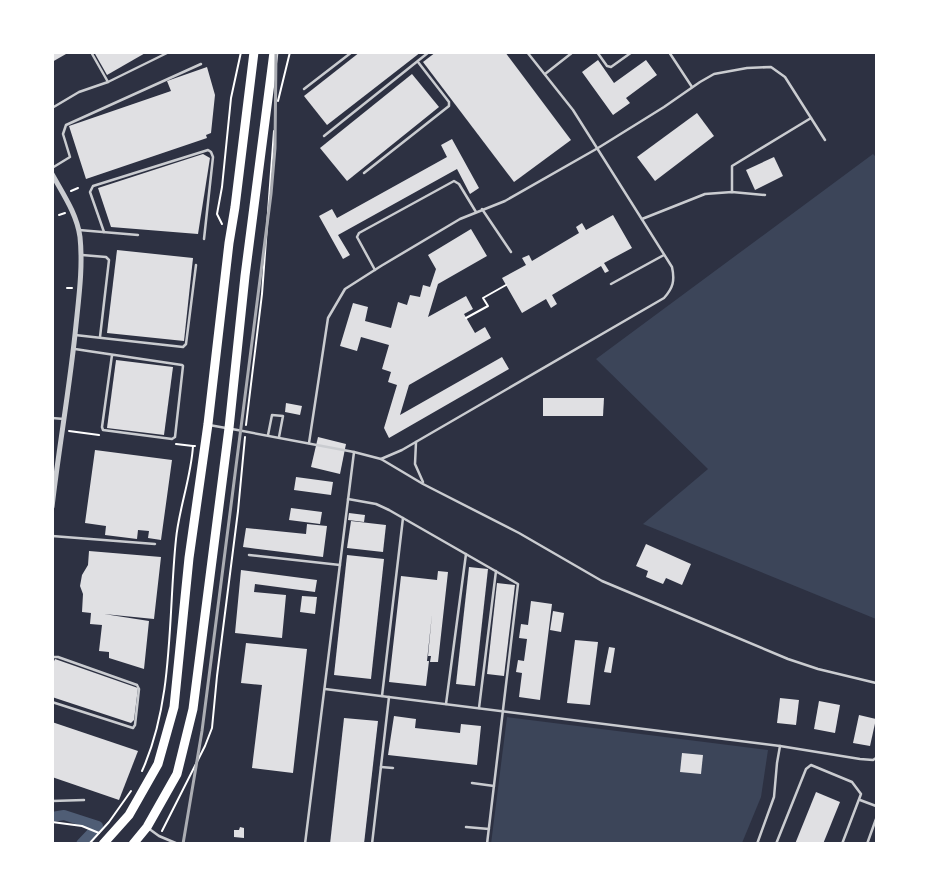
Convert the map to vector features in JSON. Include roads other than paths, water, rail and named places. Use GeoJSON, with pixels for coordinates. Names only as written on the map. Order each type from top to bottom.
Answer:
{"type":"FeatureCollection","features":[{"type":"Feature","properties":{"kind":"main road"},"geometry":{"type":"LineString","coordinates":[[103,844],[129,815],[158,764],[174,707],[189,558],[208,424],[254,52]]}},
{"type":"Feature","properties":{"kind":"main road"},"geometry":{"type":"LineString","coordinates":[[132,844],[146,828],[177,774],[193,709],[274,52]]}},
{"type":"Feature","properties":{"kind":"street"},"geometry":{"type":"LineString","coordinates":[[52,174],[72,210],[78,230],[81,275],[64,419],[54,478],[52,507]]}},
{"type":"Feature","properties":{"kind":"lane"},"geometry":{"type":"LineString","coordinates":[[91,52],[108,82]]}},
{"type":"Feature","properties":{"kind":"lane"},"geometry":{"type":"LineString","coordinates":[[52,108],[79,92],[108,82],[161,54],[169,52]]}},
{"type":"Feature","properties":{"kind":"lane"},"geometry":{"type":"LineString","coordinates":[[304,89],[352,52]]}},
{"type":"Feature","properties":{"kind":"lane"},"geometry":{"type":"LineString","coordinates":[[324,136],[429,52]]}},
{"type":"Feature","properties":{"kind":"lane"},"geometry":{"type":"LineString","coordinates":[[381,459],[416,442],[664,298],[672,290],[675,278],[672,267],[573,110],[527,52]]}},
{"type":"Feature","properties":{"kind":"lane"},"geometry":{"type":"LineString","coordinates":[[545,74],[573,52]]}},
{"type":"Feature","properties":{"kind":"lane"},"geometry":{"type":"LineString","coordinates":[[597,52],[607,66],[611,67],[632,52]]}},
{"type":"Feature","properties":{"kind":"lane"},"geometry":{"type":"LineString","coordinates":[[669,52],[692,87]]}},
{"type":"Feature","properties":{"kind":"lane"},"geometry":{"type":"LineString","coordinates":[[364,173],[449,106],[449,102],[418,62]]}},
{"type":"Feature","properties":{"kind":"lane"},"geometry":{"type":"LineString","coordinates":[[52,168],[70,157],[63,134],[66,125],[201,64]]}},
{"type":"Feature","properties":{"kind":"lane"},"geometry":{"type":"LineString","coordinates":[[309,444],[328,318],[346,289],[460,219],[505,201],[598,148],[714,74],[747,68],[771,67],[785,77],[825,140]]}},
{"type":"Feature","properties":{"kind":"lane"},"geometry":{"type":"LineString","coordinates":[[732,192],[732,166],[811,118]]}},
{"type":"Feature","properties":{"kind":"lane"},"geometry":{"type":"LineString","coordinates":[[104,232],[90,192],[93,186],[208,150],[213,157],[204,239]]}},
{"type":"Feature","properties":{"kind":"lane"},"geometry":{"type":"LineString","coordinates":[[375,270],[357,237],[359,233],[454,181],[460,184],[476,212]]}},
{"type":"Feature","properties":{"kind":"lane"},"geometry":{"type":"LineString","coordinates":[[642,219],[704,194],[732,192],[765,195]]}},
{"type":"Feature","properties":{"kind":"lane"},"geometry":{"type":"LineString","coordinates":[[482,209],[511,252]]}},
{"type":"Feature","properties":{"kind":"lane"},"geometry":{"type":"LineString","coordinates":[[78,230],[138,235]]}},
{"type":"Feature","properties":{"kind":"lane"},"geometry":{"type":"LineString","coordinates":[[80,255],[106,257],[109,260],[100,338]]}},
{"type":"Feature","properties":{"kind":"lane"},"geometry":{"type":"LineString","coordinates":[[611,284],[664,255]]}},
{"type":"Feature","properties":{"kind":"lane"},"geometry":{"type":"LineString","coordinates":[[75,335],[183,347],[186,344],[196,265]]}},
{"type":"Feature","properties":{"kind":"lane"},"geometry":{"type":"LineString","coordinates":[[73,349],[184,366],[175,438],[103,430],[112,355]]}},
{"type":"Feature","properties":{"kind":"lane"},"geometry":{"type":"LineString","coordinates":[[268,435],[272,415],[283,416],[279,437]]}},
{"type":"Feature","properties":{"kind":"lane"},"geometry":{"type":"LineString","coordinates":[[52,418],[64,419]]}},
{"type":"Feature","properties":{"kind":"lane"},"geometry":{"type":"LineString","coordinates":[[208,424],[354,452],[381,459],[423,484],[519,533],[602,581],[788,659],[818,669],[876,683]]}},
{"type":"Feature","properties":{"kind":"lane"},"geometry":{"type":"LineString","coordinates":[[416,442],[415,464],[423,484]]}},
{"type":"Feature","properties":{"kind":"lane"},"geometry":{"type":"LineString","coordinates":[[305,844],[354,452]]}},
{"type":"Feature","properties":{"kind":"lane"},"geometry":{"type":"LineString","coordinates":[[348,499],[380,505],[517,582],[519,587],[487,844]]}},
{"type":"Feature","properties":{"kind":"lane"},"geometry":{"type":"LineString","coordinates":[[382,696],[403,518]]}},
{"type":"Feature","properties":{"kind":"lane"},"geometry":{"type":"LineString","coordinates":[[52,536],[155,544]]}},
{"type":"Feature","properties":{"kind":"lane"},"geometry":{"type":"LineString","coordinates":[[446,704],[466,554]]}},
{"type":"Feature","properties":{"kind":"lane"},"geometry":{"type":"LineString","coordinates":[[249,555],[340,565]]}},
{"type":"Feature","properties":{"kind":"lane"},"geometry":{"type":"LineString","coordinates":[[479,708],[496,571]]}},
{"type":"Feature","properties":{"kind":"lane"},"geometry":{"type":"LineString","coordinates":[[52,657],[58,657],[137,685],[139,689],[135,725],[133,728],[52,702]]}},
{"type":"Feature","properties":{"kind":"lane"},"geometry":{"type":"LineString","coordinates":[[325,689],[780,746],[860,759],[872,760],[876,758]]}},
{"type":"Feature","properties":{"kind":"lane"},"geometry":{"type":"LineString","coordinates":[[372,844],[388,697]]}},
{"type":"Feature","properties":{"kind":"lane"},"geometry":{"type":"LineString","coordinates":[[757,844],[774,797],[780,746]]}},
{"type":"Feature","properties":{"kind":"lane"},"geometry":{"type":"LineString","coordinates":[[776,844],[809,766],[852,782],[861,794],[842,844]]}},
{"type":"Feature","properties":{"kind":"lane"},"geometry":{"type":"LineString","coordinates":[[380,767],[393,768]]}},
{"type":"Feature","properties":{"kind":"lane"},"geometry":{"type":"LineString","coordinates":[[472,783],[494,786]]}},
{"type":"Feature","properties":{"kind":"lane"},"geometry":{"type":"LineString","coordinates":[[52,801],[84,800]]}},
{"type":"Feature","properties":{"kind":"lane"},"geometry":{"type":"LineString","coordinates":[[860,800],[876,806]]}},
{"type":"Feature","properties":{"kind":"lane"},"geometry":{"type":"LineString","coordinates":[[867,844],[876,819]]}},
{"type":"Feature","properties":{"kind":"lane"},"geometry":{"type":"LineString","coordinates":[[466,826],[489,829]]}},
{"type":"Feature","properties":{"kind":"lane"},"geometry":{"type":"LineString","coordinates":[[146,828],[178,844]]}},
{"type":"Feature","properties":{"kind":"waterway"},"geometry":{"type":"LineString","coordinates":[[52,817],[64,815],[98,826],[81,844]]}},
{"type":"Feature","properties":{"kind":"railway"},"geometry":{"type":"LineString","coordinates":[[183,844],[202,731],[271,194],[275,148],[276,52]]}}]}
